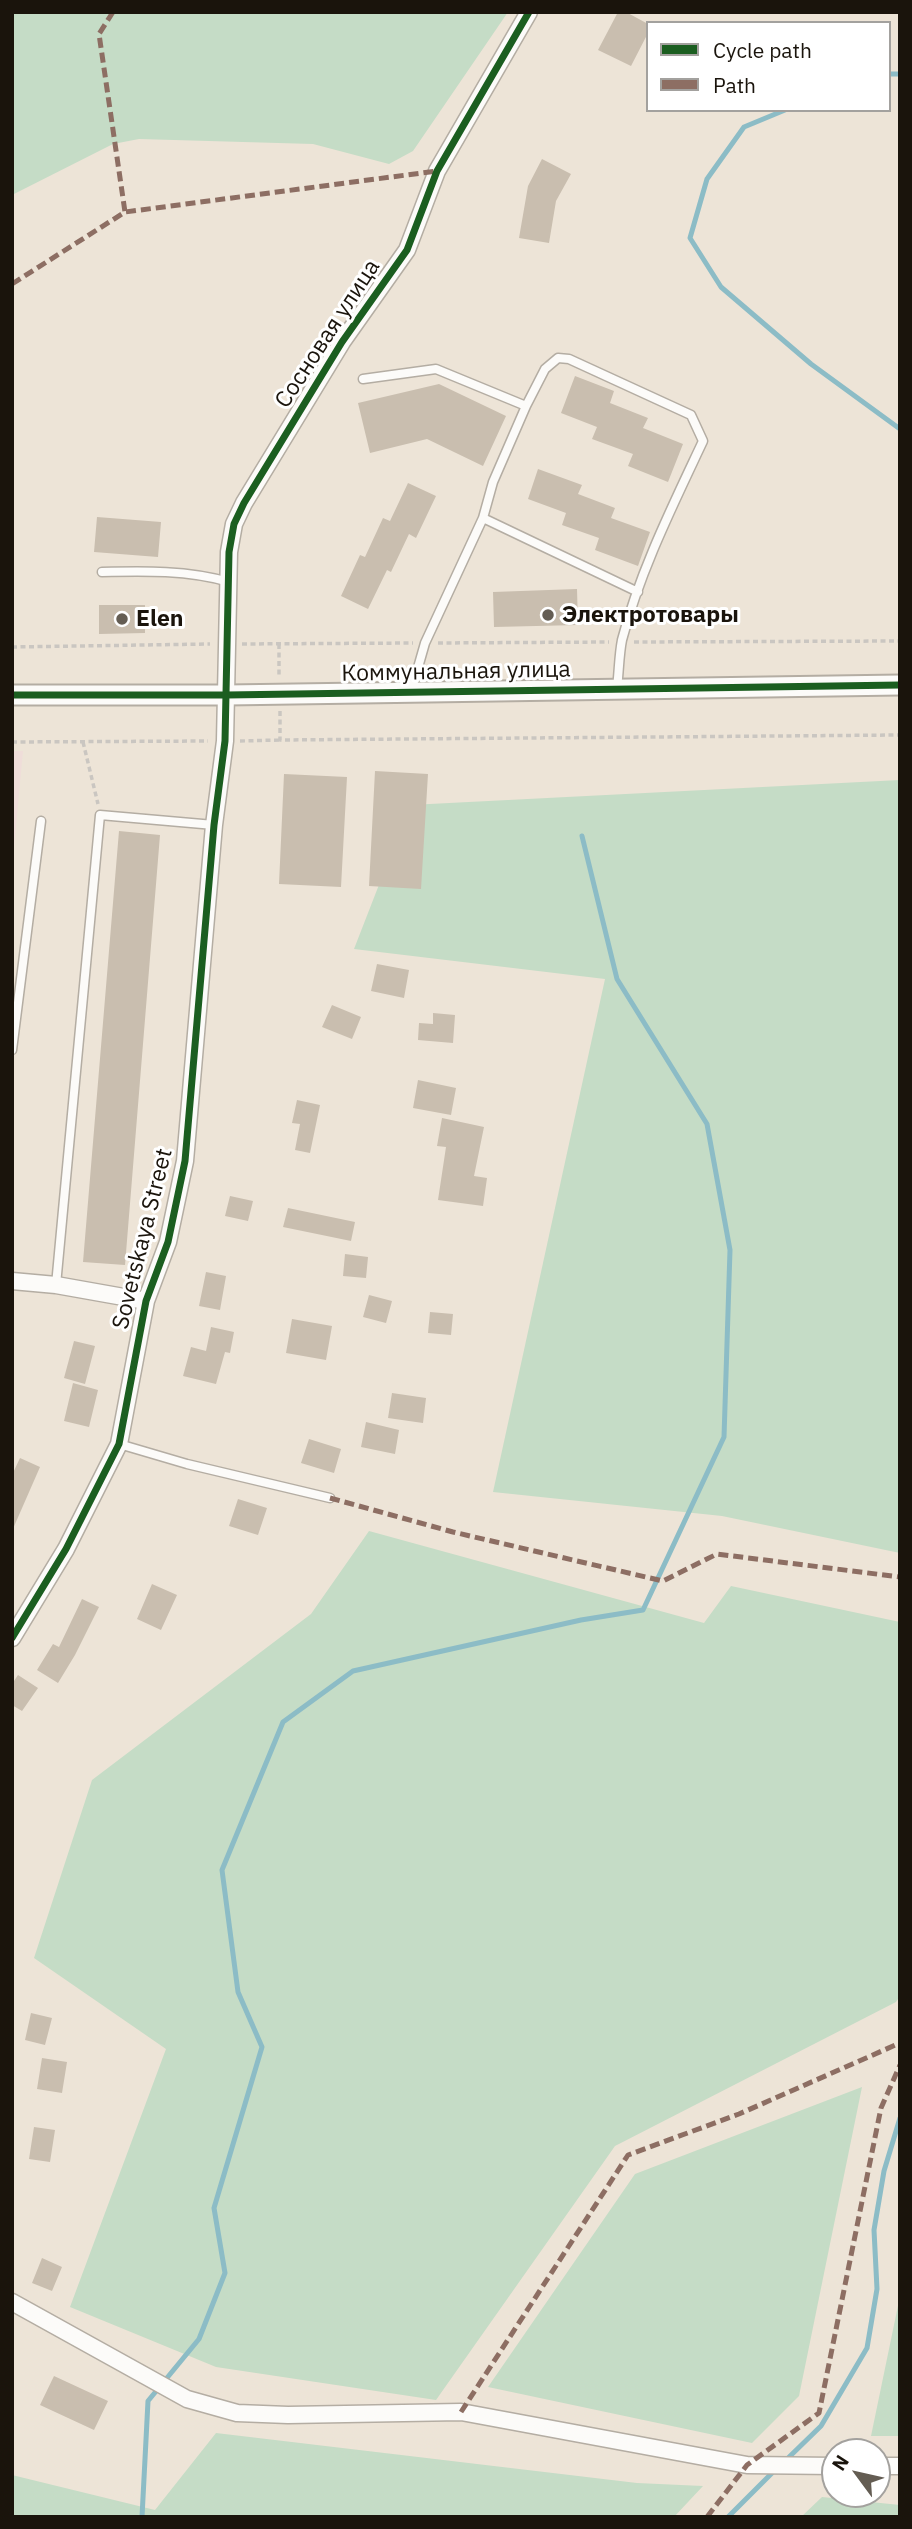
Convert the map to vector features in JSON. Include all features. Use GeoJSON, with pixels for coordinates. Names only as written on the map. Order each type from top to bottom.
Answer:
{"type":"FeatureCollection","features":[{"type":"Feature","properties":{"kind":"street","name":"Сосновая улица"},"geometry":{"type":"LineString","coordinates":[[227,695],[229,582],[234,524],[244,503],[342,342],[407,250],[437,171],[529,12]]}},
{"type":"Feature","properties":{"kind":"street","name":"Коммунальная улица"},"geometry":{"type":"LineString","coordinates":[[12,695],[227,695],[900,685]]}},
{"type":"Feature","properties":{"kind":"street","name":"Sovetskaya Street"},"geometry":{"type":"LineString","coordinates":[[12,1638],[66,1549],[119,1444],[146,1301],[168,1242],[185,1161],[214,825],[225,741],[227,695]]}},
{"type":"Feature","properties":{"kind":"street"},"geometry":{"type":"LineString","coordinates":[[12,1281],[56,1285],[146,1301]]}},
{"type":"Feature","properties":{"kind":"street"},"geometry":{"type":"LineString","coordinates":[[12,2302],[187,2399],[237,2413],[288,2415],[461,2412],[747,2465],[821,2466]]}},
{"type":"Feature","properties":{"kind":"lane"},"geometry":{"type":"LineString","coordinates":[[411,692],[425,643],[484,518],[493,482],[526,406],[545,369],[558,358],[569,359],[691,415],[703,441],[671,509],[638,592],[622,642],[617,688]]}},
{"type":"Feature","properties":{"kind":"lane"},"geometry":{"type":"LineString","coordinates":[[363,379],[436,369],[526,406]]}},
{"type":"Feature","properties":{"kind":"lane"},"geometry":{"type":"LineString","coordinates":[[484,518],[638,592]]}},
{"type":"Feature","properties":{"kind":"lane"},"geometry":{"type":"LineString","coordinates":[[102,572],[151,571],[212,577],[229,582]]}},
{"type":"Feature","properties":{"kind":"lane"},"geometry":{"type":"LineString","coordinates":[[56,1285],[100,815],[214,825]]}},
{"type":"Feature","properties":{"kind":"lane"},"geometry":{"type":"LineString","coordinates":[[12,1050],[41,821]]}},
{"type":"Feature","properties":{"kind":"lane"},"geometry":{"type":"LineString","coordinates":[[119,1444],[187,1464],[330,1498]]}},
{"type":"Feature","properties":{"kind":"path"},"geometry":{"type":"LineString","coordinates":[[12,648],[227,644],[900,641]]}},
{"type":"Feature","properties":{"kind":"path"},"geometry":{"type":"LineString","coordinates":[[279,644],[280,740]]}},
{"type":"Feature","properties":{"kind":"path"},"geometry":{"type":"LineString","coordinates":[[12,742],[900,735]]}},
{"type":"Feature","properties":{"kind":"path"},"geometry":{"type":"LineString","coordinates":[[83,742],[100,815]]}},
{"type":"Feature","properties":{"kind":"shaded area"},"geometry":{"type":"Polygon","coordinates":[[[12,751],[23,751],[12,869],[12,751]]]}},
{"type":"Feature","properties":{"kind":"green space"},"geometry":{"type":"Polygon","coordinates":[[[12,12],[508,12],[413,151],[389,164],[313,144],[139,139],[113,144],[12,195],[12,12]]]}},
{"type":"Feature","properties":{"kind":"green space"},"geometry":{"type":"Polygon","coordinates":[[[900,780],[900,1553],[722,1516],[493,1492],[605,979],[354,949],[410,805],[900,780]]]}},
{"type":"Feature","properties":{"kind":"green space"},"geometry":{"type":"Polygon","coordinates":[[[369,1531],[704,1623],[731,1586],[900,1622],[900,1996],[896,2002],[615,2146],[436,2400],[216,2367],[70,2307],[166,2049],[34,1958],[92,1780],[311,1614],[369,1531]]]}},
{"type":"Feature","properties":{"kind":"green space"},"geometry":{"type":"Polygon","coordinates":[[[862,2087],[799,2396],[752,2443],[488,2387],[635,2174],[862,2087]]]}},
{"type":"Feature","properties":{"kind":"green space"},"geometry":{"type":"Polygon","coordinates":[[[900,2296],[900,2436],[871,2436],[900,2296]]]}},
{"type":"Feature","properties":{"kind":"green space"},"geometry":{"type":"Polygon","coordinates":[[[216,2433],[637,2483],[703,2486],[674,2517],[12,2517],[12,2475],[155,2510],[216,2433]]]}},
{"type":"Feature","properties":{"kind":"green space"},"geometry":{"type":"Polygon","coordinates":[[[821,2498],[821,2508],[891,2508],[891,2504],[900,2505],[900,2517],[801,2517],[821,2498]]]}},
{"type":"Feature","properties":{"kind":"building"},"geometry":{"type":"Polygon","coordinates":[[[618,12],[626,12],[646,23],[646,37],[631,66],[598,50],[618,12]]]}},
{"type":"Feature","properties":{"kind":"building"},"geometry":{"type":"Polygon","coordinates":[[[542,159],[571,174],[556,201],[549,243],[519,238],[528,186],[542,159]]]}},
{"type":"Feature","properties":{"kind":"building"},"geometry":{"type":"Polygon","coordinates":[[[575,376],[614,391],[610,403],[648,418],[643,428],[683,444],[668,482],[628,466],[633,454],[592,439],[597,427],[561,413],[575,376]]]}},
{"type":"Feature","properties":{"kind":"building"},"geometry":{"type":"Polygon","coordinates":[[[439,384],[506,416],[483,466],[427,439],[370,453],[358,403],[439,384]]]}},
{"type":"Feature","properties":{"kind":"building"},"geometry":{"type":"Polygon","coordinates":[[[538,469],[582,485],[578,494],[615,508],[611,518],[650,532],[638,566],[595,550],[599,538],[562,525],[566,513],[528,499],[538,469]]]}},
{"type":"Feature","properties":{"kind":"building"},"geometry":{"type":"Polygon","coordinates":[[[408,483],[436,496],[416,538],[409,534],[391,572],[387,570],[368,609],[341,596],[360,555],[365,557],[383,518],[390,521],[408,483]]]}},
{"type":"Feature","properties":{"kind":"building"},"geometry":{"type":"Polygon","coordinates":[[[97,517],[161,522],[158,557],[94,552],[97,517]]]}},
{"type":"Feature","properties":{"kind":"building"},"geometry":{"type":"Polygon","coordinates":[[[577,589],[578,625],[494,627],[493,592],[577,589]]]}},
{"type":"Feature","properties":{"kind":"building","name":"Elen"},"geometry":{"type":"Polygon","coordinates":[[[99,605],[145,605],[145,633],[99,634],[99,605]]]}},
{"type":"Feature","properties":{"kind":"building"},"geometry":{"type":"Polygon","coordinates":[[[375,771],[428,774],[421,889],[369,886],[375,771]]]}},
{"type":"Feature","properties":{"kind":"building"},"geometry":{"type":"Polygon","coordinates":[[[284,774],[347,777],[341,887],[279,884],[284,774]]]}},
{"type":"Feature","properties":{"kind":"building"},"geometry":{"type":"Polygon","coordinates":[[[119,831],[160,835],[125,1265],[83,1262],[119,831]]]}},
{"type":"Feature","properties":{"kind":"building"},"geometry":{"type":"Polygon","coordinates":[[[377,964],[409,970],[404,998],[371,991],[377,964]]]}},
{"type":"Feature","properties":{"kind":"building"},"geometry":{"type":"Polygon","coordinates":[[[332,1005],[361,1017],[352,1039],[322,1027],[332,1005]]]}},
{"type":"Feature","properties":{"kind":"building"},"geometry":{"type":"Polygon","coordinates":[[[433,1013],[455,1015],[453,1043],[418,1040],[419,1023],[433,1024],[433,1013]]]}},
{"type":"Feature","properties":{"kind":"building"},"geometry":{"type":"Polygon","coordinates":[[[418,1080],[456,1088],[451,1115],[413,1108],[418,1080]]]}},
{"type":"Feature","properties":{"kind":"building"},"geometry":{"type":"Polygon","coordinates":[[[297,1100],[320,1105],[310,1153],[295,1150],[300,1124],[292,1123],[297,1100]]]}},
{"type":"Feature","properties":{"kind":"building"},"geometry":{"type":"Polygon","coordinates":[[[442,1118],[484,1127],[474,1176],[487,1178],[483,1206],[438,1200],[446,1147],[437,1146],[442,1118]]]}},
{"type":"Feature","properties":{"kind":"building"},"geometry":{"type":"Polygon","coordinates":[[[230,1196],[253,1201],[248,1221],[225,1216],[230,1196]]]}},
{"type":"Feature","properties":{"kind":"building"},"geometry":{"type":"Polygon","coordinates":[[[288,1208],[355,1222],[351,1241],[283,1227],[288,1208]]]}},
{"type":"Feature","properties":{"kind":"building"},"geometry":{"type":"Polygon","coordinates":[[[345,1254],[368,1257],[366,1278],[343,1276],[345,1254]]]}},
{"type":"Feature","properties":{"kind":"building"},"geometry":{"type":"Polygon","coordinates":[[[206,1272],[226,1276],[220,1310],[199,1306],[206,1272]]]}},
{"type":"Feature","properties":{"kind":"building"},"geometry":{"type":"Polygon","coordinates":[[[369,1295],[392,1301],[386,1323],[363,1317],[369,1295]]]}},
{"type":"Feature","properties":{"kind":"building"},"geometry":{"type":"Polygon","coordinates":[[[430,1312],[453,1314],[451,1335],[428,1333],[430,1312]]]}},
{"type":"Feature","properties":{"kind":"building"},"geometry":{"type":"Polygon","coordinates":[[[292,1319],[332,1326],[326,1360],[286,1353],[292,1319]]]}},
{"type":"Feature","properties":{"kind":"building"},"geometry":{"type":"Polygon","coordinates":[[[211,1327],[234,1332],[230,1353],[225,1352],[216,1384],[183,1376],[191,1347],[206,1351],[211,1327]]]}},
{"type":"Feature","properties":{"kind":"building"},"geometry":{"type":"Polygon","coordinates":[[[74,1341],[95,1346],[85,1384],[64,1378],[74,1341]]]}},
{"type":"Feature","properties":{"kind":"building"},"geometry":{"type":"Polygon","coordinates":[[[73,1383],[98,1390],[89,1427],[64,1421],[73,1383]]]}},
{"type":"Feature","properties":{"kind":"building"},"geometry":{"type":"Polygon","coordinates":[[[392,1393],[426,1398],[423,1423],[388,1418],[392,1393]]]}},
{"type":"Feature","properties":{"kind":"building"},"geometry":{"type":"Polygon","coordinates":[[[366,1422],[399,1430],[395,1454],[361,1447],[366,1422]]]}},
{"type":"Feature","properties":{"kind":"building"},"geometry":{"type":"Polygon","coordinates":[[[309,1439],[341,1449],[334,1473],[301,1463],[309,1439]]]}},
{"type":"Feature","properties":{"kind":"building"},"geometry":{"type":"Polygon","coordinates":[[[20,1458],[40,1467],[12,1531],[12,1475],[20,1458]]]}},
{"type":"Feature","properties":{"kind":"building"},"geometry":{"type":"Polygon","coordinates":[[[238,1499],[267,1508],[258,1535],[229,1526],[238,1499]]]}},
{"type":"Feature","properties":{"kind":"building"},"geometry":{"type":"Polygon","coordinates":[[[152,1584],[177,1595],[161,1630],[137,1619],[152,1584]]]}},
{"type":"Feature","properties":{"kind":"building"},"geometry":{"type":"Polygon","coordinates":[[[82,1599],[99,1607],[58,1683],[37,1670],[53,1644],[59,1647],[82,1599]]]}},
{"type":"Feature","properties":{"kind":"building"},"geometry":{"type":"Polygon","coordinates":[[[18,1675],[38,1688],[22,1711],[12,1705],[12,1684],[18,1675]]]}},
{"type":"Feature","properties":{"kind":"building"},"geometry":{"type":"Polygon","coordinates":[[[31,2013],[52,2018],[45,2045],[25,2040],[31,2013]]]}},
{"type":"Feature","properties":{"kind":"building"},"geometry":{"type":"Polygon","coordinates":[[[42,2058],[67,2062],[62,2093],[37,2089],[42,2058]]]}},
{"type":"Feature","properties":{"kind":"building"},"geometry":{"type":"Polygon","coordinates":[[[34,2127],[55,2130],[50,2162],[29,2159],[34,2127]]]}},
{"type":"Feature","properties":{"kind":"building"},"geometry":{"type":"Polygon","coordinates":[[[42,2258],[62,2267],[52,2291],[32,2283],[42,2258]]]}},
{"type":"Feature","properties":{"kind":"building"},"geometry":{"type":"Polygon","coordinates":[[[54,2376],[108,2401],[94,2430],[40,2405],[54,2376]]]}},
{"type":"Feature","properties":{"kind":"waterway"},"geometry":{"type":"LineString","coordinates":[[891,74],[900,74]]}},
{"type":"Feature","properties":{"kind":"waterway"},"geometry":{"type":"LineString","coordinates":[[780,112],[744,127],[707,179],[690,238],[721,287],[811,364],[900,429]]}},
{"type":"Feature","properties":{"kind":"waterway"},"geometry":{"type":"LineString","coordinates":[[142,2517],[148,2401],[199,2339],[225,2273],[214,2208],[262,2047],[238,1992],[222,1870],[283,1722],[353,1671],[581,1620],[643,1610],[724,1437],[730,1250],[707,1124],[617,979],[582,836]]}},
{"type":"Feature","properties":{"kind":"waterway"},"geometry":{"type":"LineString","coordinates":[[785,2461],[821,2426],[867,2348],[877,2289],[874,2230],[884,2171],[900,2118]]}},
{"type":"Feature","properties":{"kind":"waterway"},"geometry":{"type":"LineString","coordinates":[[728,2517],[775,2470]]}},
{"type":"Feature","properties":{"kind":"marked path"},"geometry":{"type":"LineString","coordinates":[[113,12],[99,34],[125,212]]}},
{"type":"Feature","properties":{"kind":"marked path"},"geometry":{"type":"LineString","coordinates":[[12,284],[125,212],[437,171]]}},
{"type":"Feature","properties":{"kind":"marked path"},"geometry":{"type":"LineString","coordinates":[[330,1498],[453,1532],[663,1581],[717,1554],[900,1577]]}},
{"type":"Feature","properties":{"kind":"marked path"},"geometry":{"type":"LineString","coordinates":[[461,2412],[628,2155],[739,2114],[900,2043]]}},
{"type":"Feature","properties":{"kind":"marked path"},"geometry":{"type":"LineString","coordinates":[[707,2517],[747,2465],[819,2413],[881,2108],[900,2065]]}},
{"type":"Feature","properties":{"kind":"cycle path"},"geometry":{"type":"LineString","coordinates":[[12,1638],[66,1549],[119,1444],[146,1301],[168,1242],[185,1161],[214,825],[225,741],[229,552],[234,524],[244,503],[342,342],[407,250],[437,171],[529,12]]}},
{"type":"Feature","properties":{"kind":"cycle path"},"geometry":{"type":"LineString","coordinates":[[12,695],[227,695],[900,685]]}},
{"type":"Feature","properties":{"kind":"place","name":"Электротовары"},"geometry":{"type":"Point","coordinates":[548,615]}},
{"type":"Feature","properties":{"kind":"place","name":"Elen"},"geometry":{"type":"Point","coordinates":[122,619]}}]}
